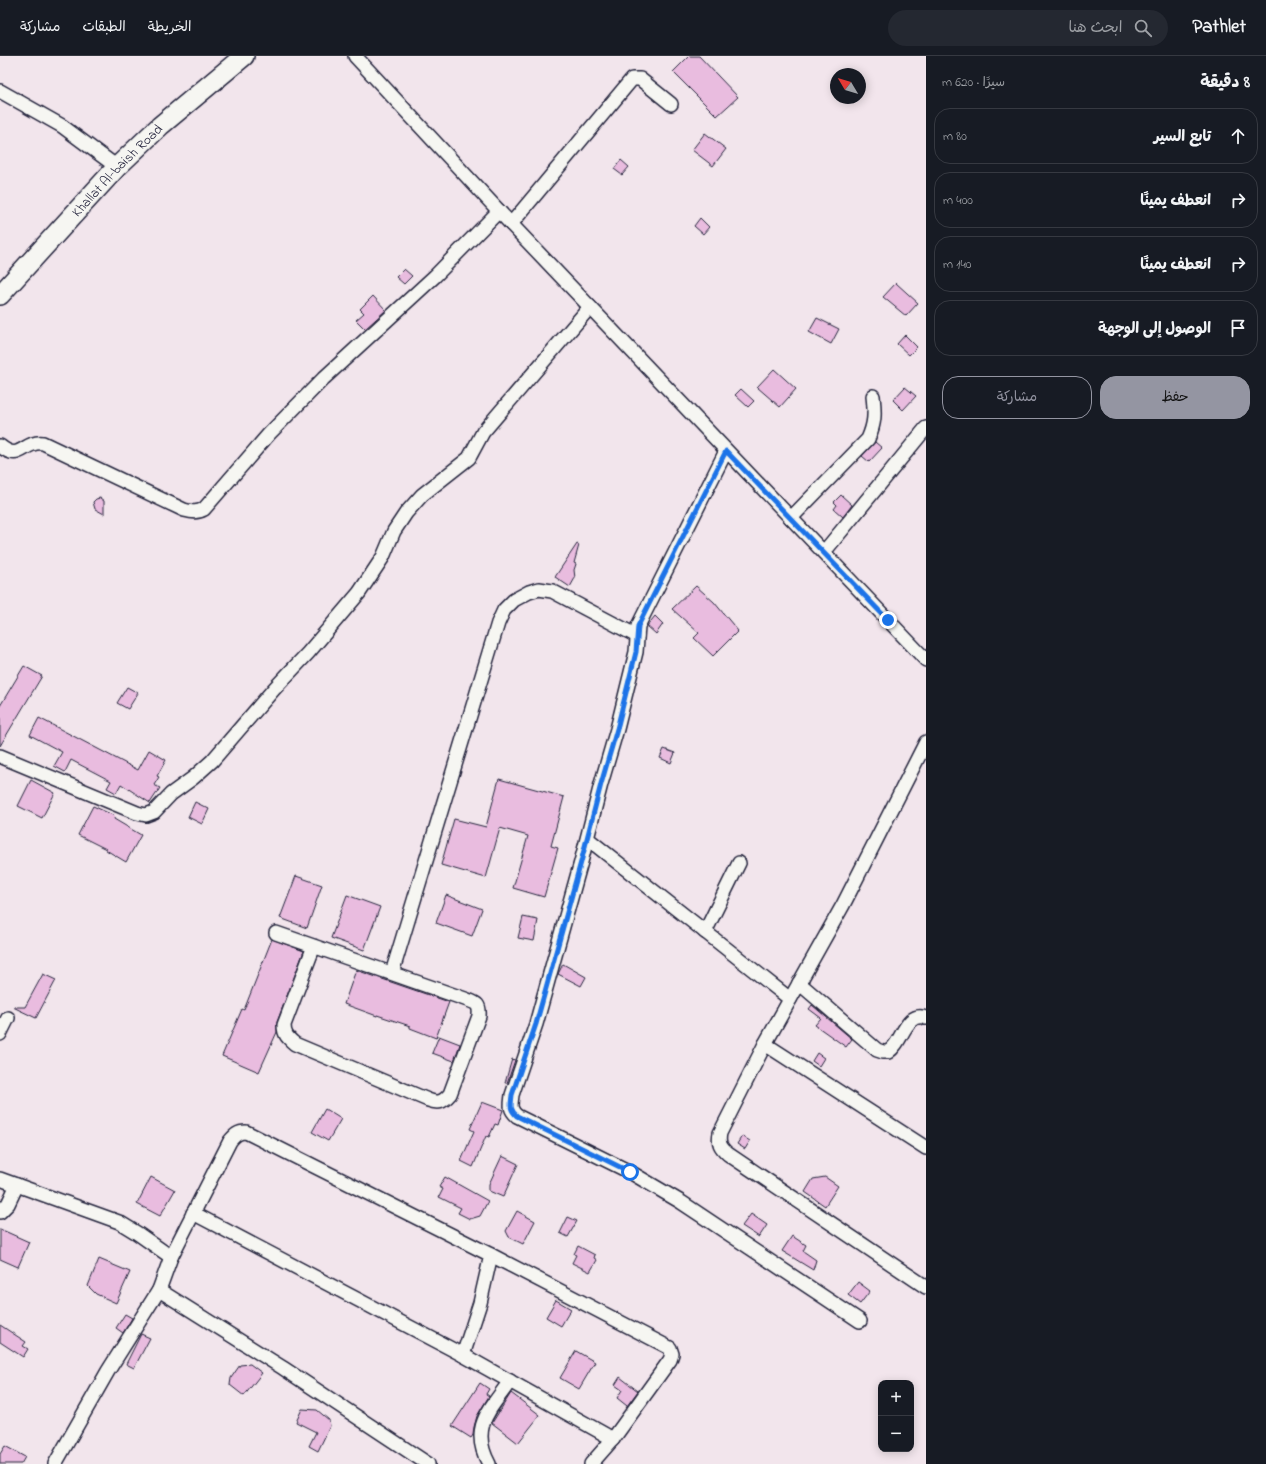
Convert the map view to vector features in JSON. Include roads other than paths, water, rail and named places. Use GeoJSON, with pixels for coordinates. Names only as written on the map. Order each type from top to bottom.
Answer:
{"type":"FeatureCollection","features":[{"type":"Feature","properties":{"kind":"street","name":"Khallat Al-baish Road"},"geometry":{"type":"LineString","coordinates":[[0,295],[117,167],[160,126],[244,56]]}},
{"type":"Feature","properties":{"kind":"street"},"geometry":{"type":"LineString","coordinates":[[355,56],[511,224],[926,660]]}},
{"type":"Feature","properties":{"kind":"street"},"geometry":{"type":"LineString","coordinates":[[511,224],[632,79],[640,79],[672,104]]}},
{"type":"Feature","properties":{"kind":"street"},"geometry":{"type":"LineString","coordinates":[[0,91],[62,126],[117,167]]}},
{"type":"Feature","properties":{"kind":"street"},"geometry":{"type":"LineString","coordinates":[[0,446],[12,454],[18,453],[31,444],[43,443],[184,510],[193,513],[199,512],[204,509],[269,434],[324,378],[434,276],[499,211]]}},
{"type":"Feature","properties":{"kind":"street"},"geometry":{"type":"LineString","coordinates":[[0,756],[137,813],[146,815],[154,812],[171,794],[193,778],[212,761],[308,653],[359,593],[383,557],[394,531],[406,513],[422,494],[469,458],[483,432],[590,307]]}},
{"type":"Feature","properties":{"kind":"street"},"geometry":{"type":"LineString","coordinates":[[791,518],[868,439],[874,425],[875,411],[873,396]]}},
{"type":"Feature","properties":{"kind":"street"},"geometry":{"type":"LineString","coordinates":[[824,552],[926,428]]}},
{"type":"Feature","properties":{"kind":"street"},"geometry":{"type":"LineString","coordinates":[[726,451],[638,626],[636,652],[588,839],[536,1024],[512,1095],[511,1106],[512,1112],[517,1116],[630,1172],[681,1202],[860,1321]]}},
{"type":"Feature","properties":{"kind":"street"},"geometry":{"type":"LineString","coordinates":[[392,973],[498,623],[504,610],[514,600],[529,592],[539,589],[552,591],[637,636]]}},
{"type":"Feature","properties":{"kind":"street"},"geometry":{"type":"LineString","coordinates":[[926,742],[842,905],[764,1044],[720,1133],[718,1142],[721,1149],[926,1287]]}},
{"type":"Feature","properties":{"kind":"street"},"geometry":{"type":"LineString","coordinates":[[588,839],[790,999]]}},
{"type":"Feature","properties":{"kind":"street"},"geometry":{"type":"LineString","coordinates":[[705,932],[739,863]]}},
{"type":"Feature","properties":{"kind":"street"},"geometry":{"type":"LineString","coordinates":[[276,933],[314,946],[392,973],[476,1003],[480,1009],[479,1016],[450,1094],[443,1102],[437,1103],[428,1100],[295,1044],[287,1038],[284,1032],[284,1025],[314,946]]}},
{"type":"Feature","properties":{"kind":"street"},"geometry":{"type":"LineString","coordinates":[[799,983],[878,1050],[883,1052],[888,1052],[895,1046],[911,1020],[922,1016],[926,1018]]}},
{"type":"Feature","properties":{"kind":"street"},"geometry":{"type":"LineString","coordinates":[[0,1034],[8,1018]]}},
{"type":"Feature","properties":{"kind":"street"},"geometry":{"type":"LineString","coordinates":[[764,1044],[926,1148]]}},
{"type":"Feature","properties":{"kind":"street"},"geometry":{"type":"LineString","coordinates":[[55,1464],[108,1371],[159,1290],[171,1257],[230,1141],[240,1132],[246,1132],[491,1255],[670,1348],[672,1354],[670,1360],[613,1439],[591,1464]]}},
{"type":"Feature","properties":{"kind":"street"},"geometry":{"type":"LineString","coordinates":[[0,1179],[119,1222],[137,1232],[171,1257]]}},
{"type":"Feature","properties":{"kind":"street"},"geometry":{"type":"LineString","coordinates":[[0,1212],[8,1204],[17,1185]]}},
{"type":"Feature","properties":{"kind":"street"},"geometry":{"type":"LineString","coordinates":[[193,1213],[463,1355],[613,1439]]}},
{"type":"Feature","properties":{"kind":"street"},"geometry":{"type":"LineString","coordinates":[[463,1355],[480,1303],[491,1255]]}},
{"type":"Feature","properties":{"kind":"street"},"geometry":{"type":"LineString","coordinates":[[159,1290],[283,1368],[428,1464]]}},
{"type":"Feature","properties":{"kind":"street"},"geometry":{"type":"LineString","coordinates":[[489,1464],[484,1453],[481,1439],[483,1420],[510,1381]]}}]}
